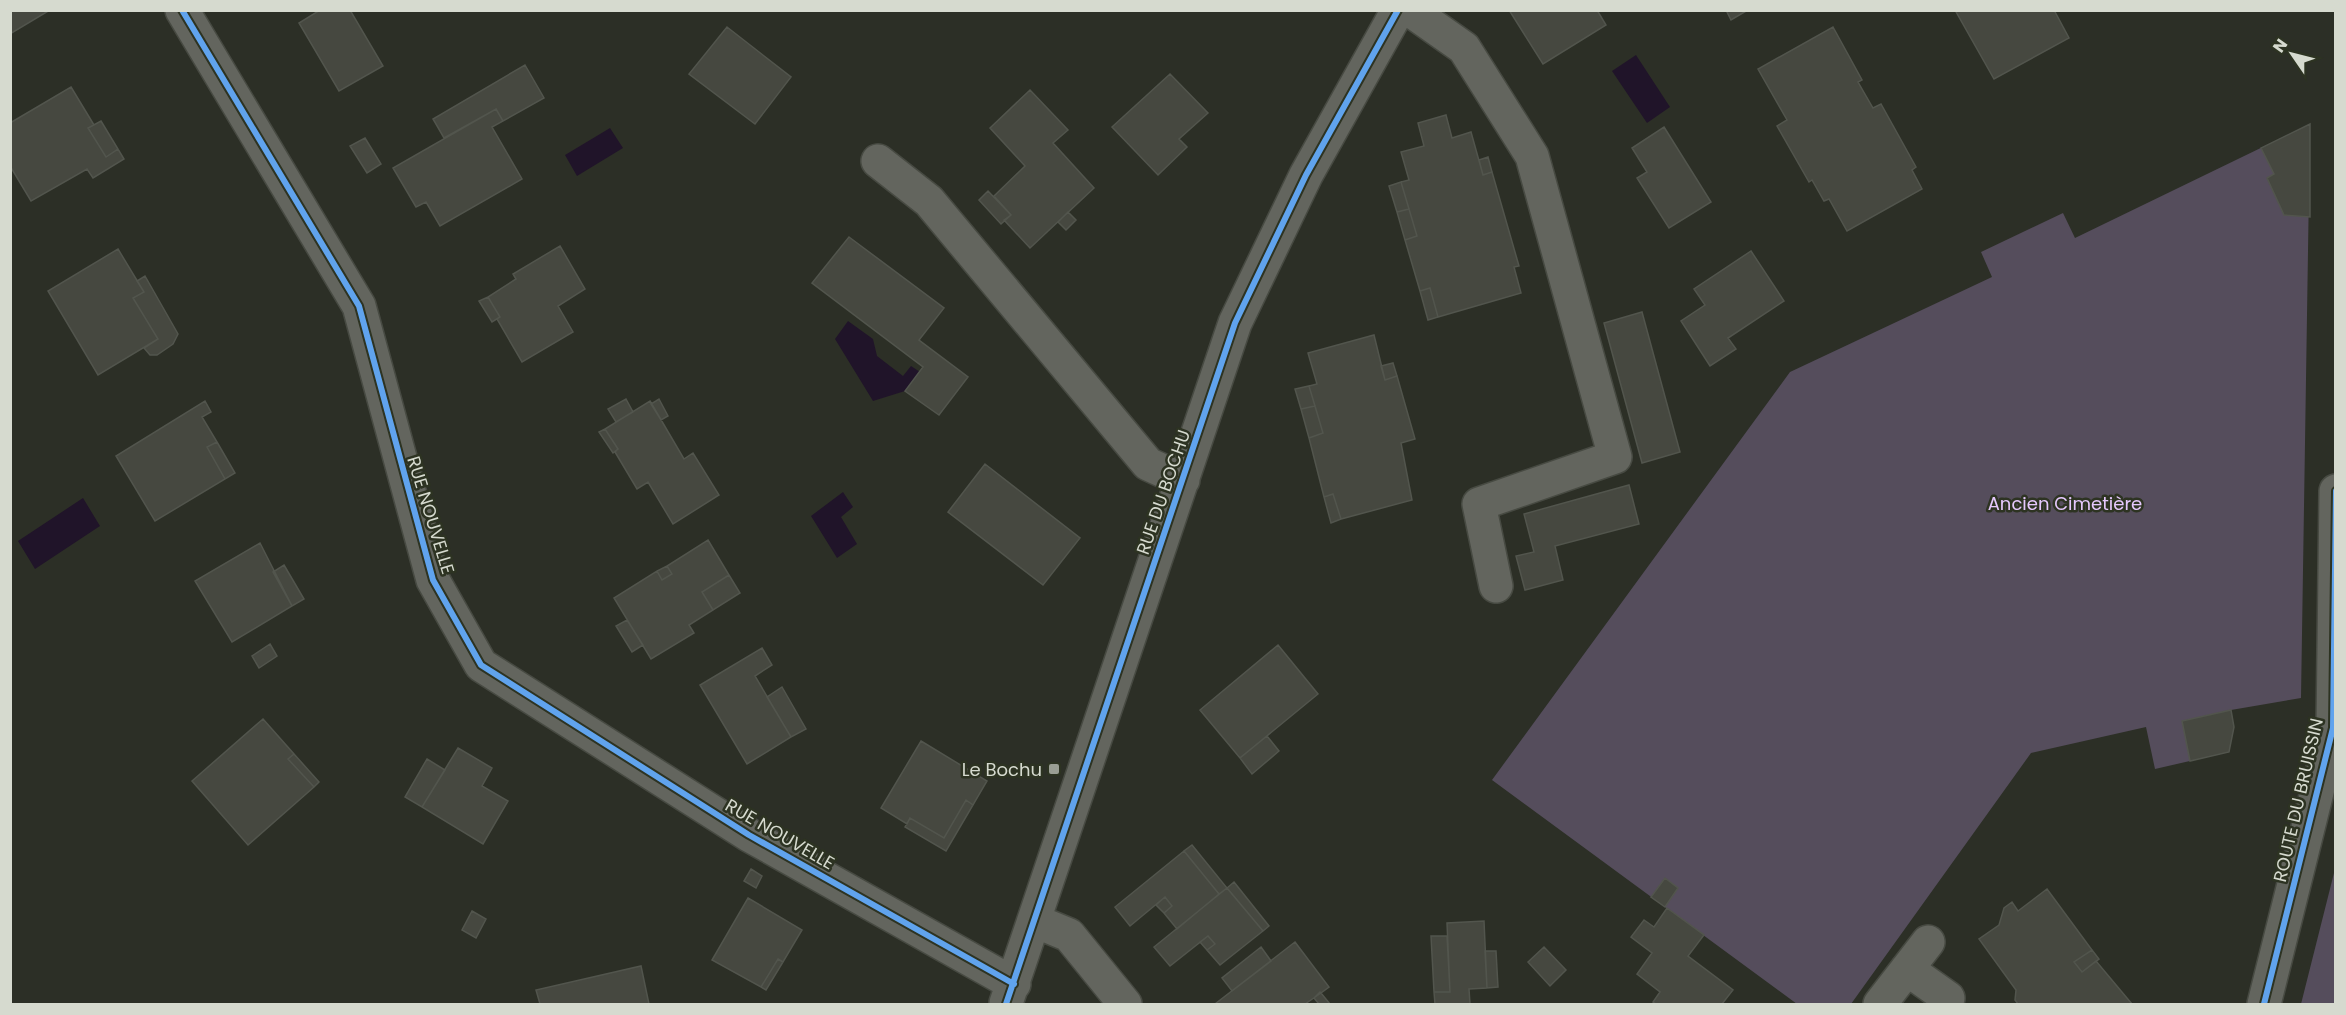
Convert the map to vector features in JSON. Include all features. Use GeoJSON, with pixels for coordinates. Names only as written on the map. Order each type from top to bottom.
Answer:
{"type":"FeatureCollection","features":[{"type":"Feature","properties":{"kind":"street","name":"RUE NOUVELLE"},"geometry":{"type":"LineString","coordinates":[[182,10],[359,306],[433,580],[481,665],[749,835],[1010,994]]}},
{"type":"Feature","properties":{"kind":"street","name":"RUE DU BOCHU"},"geometry":{"type":"LineString","coordinates":[[1010,994],[1235,323],[1306,175],[1398,10]]}},
{"type":"Feature","properties":{"kind":"street"},"geometry":{"type":"LineString","coordinates":[[1410,10],[1464,48],[1532,156],[1615,458],[1479,504],[1496,586]]}},
{"type":"Feature","properties":{"kind":"street"},"geometry":{"type":"LineString","coordinates":[[878,161],[929,201],[1148,464],[1183,480]]}},
{"type":"Feature","properties":{"kind":"street","name":"ROUTE DU BRUISSIN"},"geometry":{"type":"LineString","coordinates":[[2264,1005],[2333,728],[2336,491]]}},
{"type":"Feature","properties":{"kind":"street"},"geometry":{"type":"LineString","coordinates":[[1035,921],[1069,935],[1125,1005]]}},
{"type":"Feature","properties":{"kind":"street"},"geometry":{"type":"LineString","coordinates":[[1880,1005],[1928,942]]}},
{"type":"Feature","properties":{"kind":"street"},"geometry":{"type":"LineString","coordinates":[[1907,969],[1948,998]]}},
{"type":"Feature","properties":{"kind":"green space","name":"Ancien Cimetière"},"geometry":{"type":"Polygon","coordinates":[[[2310,124],[2301,698],[2231,710],[2234,727],[2229,752],[2155,769],[2146,727],[2031,753],[1851,1004],[1797,1004],[1492,780],[1790,372],[1992,277],[1981,252],[2063,213],[2075,238],[2310,124]]]}},
{"type":"Feature","properties":{"kind":"green space"},"geometry":{"type":"Polygon","coordinates":[[[2335,869],[2335,1004],[2301,1004],[2335,869]]]}},
{"type":"Feature","properties":{"kind":"shaded area"},"geometry":{"type":"Polygon","coordinates":[[[1636,55],[1670,107],[1647,123],[1612,71],[1636,55]]]}},
{"type":"Feature","properties":{"kind":"shaded area"},"geometry":{"type":"Polygon","coordinates":[[[610,128],[623,148],[577,176],[565,155],[610,128]]]}},
{"type":"Feature","properties":{"kind":"shaded area"},"geometry":{"type":"Polygon","coordinates":[[[848,321],[873,339],[877,356],[903,376],[911,366],[920,372],[905,391],[873,401],[835,339],[848,321]]]}},
{"type":"Feature","properties":{"kind":"shaded area"},"geometry":{"type":"Polygon","coordinates":[[[843,492],[853,507],[841,517],[857,544],[837,558],[811,516],[843,492]]]}},
{"type":"Feature","properties":{"kind":"shaded area"},"geometry":{"type":"Polygon","coordinates":[[[83,498],[100,526],[35,569],[18,541],[83,498]]]}},
{"type":"Feature","properties":{"kind":"building"},"geometry":{"type":"Polygon","coordinates":[[[10,10],[50,10],[10,34],[10,10]]]}},
{"type":"Feature","properties":{"kind":"building"},"geometry":{"type":"Polygon","coordinates":[[[320,10],[350,10],[383,66],[339,91],[299,23],[320,10]]]}},
{"type":"Feature","properties":{"kind":"building"},"geometry":{"type":"Polygon","coordinates":[[[1509,10],[1597,10],[1606,25],[1543,64],[1509,10]]]}},
{"type":"Feature","properties":{"kind":"building"},"geometry":{"type":"Polygon","coordinates":[[[1726,10],[1748,10],[1731,20],[1726,10]]]}},
{"type":"Feature","properties":{"kind":"building"},"geometry":{"type":"Polygon","coordinates":[[[1955,10],[2054,10],[2069,38],[1994,79],[1955,10]]]}},
{"type":"Feature","properties":{"kind":"building"},"geometry":{"type":"Polygon","coordinates":[[[727,27],[791,77],[755,124],[689,74],[727,27]]]}},
{"type":"Feature","properties":{"kind":"building"},"geometry":{"type":"Polygon","coordinates":[[[1833,27],[1862,80],[1858,82],[1873,108],[1881,104],[1916,167],[1912,170],[1922,189],[1847,231],[1829,199],[1824,201],[1812,180],[1809,182],[1777,126],[1787,120],[1758,69],[1833,27]]]}},
{"type":"Feature","properties":{"kind":"building"},"geometry":{"type":"Polygon","coordinates":[[[525,65],[544,98],[503,121],[496,109],[444,138],[433,119],[525,65]]]}},
{"type":"Feature","properties":{"kind":"building"},"geometry":{"type":"Polygon","coordinates":[[[1170,74],[1208,113],[1179,139],[1187,147],[1158,175],[1112,127],[1170,74]]]}},
{"type":"Feature","properties":{"kind":"building"},"geometry":{"type":"Polygon","coordinates":[[[71,87],[94,125],[88,128],[106,157],[118,149],[124,159],[93,178],[87,169],[31,201],[10,166],[10,123],[71,87]]]}},
{"type":"Feature","properties":{"kind":"building"},"geometry":{"type":"Polygon","coordinates":[[[1030,90],[1068,130],[1053,143],[1094,188],[1030,248],[1004,220],[1011,215],[994,196],[1025,166],[990,128],[1030,90]]]}},
{"type":"Feature","properties":{"kind":"building"},"geometry":{"type":"Polygon","coordinates":[[[496,109],[503,121],[492,127],[522,179],[440,226],[426,202],[416,207],[393,168],[496,109]]]}},
{"type":"Feature","properties":{"kind":"building"},"geometry":{"type":"Polygon","coordinates":[[[1446,115],[1452,138],[1471,132],[1483,175],[1492,172],[1519,266],[1514,267],[1521,293],[1438,317],[1430,288],[1420,291],[1405,240],[1417,236],[1401,182],[1409,180],[1401,152],[1424,146],[1418,123],[1446,115]]]}},
{"type":"Feature","properties":{"kind":"building"},"geometry":{"type":"Polygon","coordinates":[[[101,121],[118,149],[106,157],[88,128],[101,121]]]}},
{"type":"Feature","properties":{"kind":"building"},"geometry":{"type":"Polygon","coordinates":[[[2310,124],[2310,217],[2284,215],[2267,178],[2274,174],[2261,148],[2310,124]]]}},
{"type":"Feature","properties":{"kind":"building"},"geometry":{"type":"Polygon","coordinates":[[[1664,127],[1711,202],[1669,228],[1637,178],[1647,172],[1632,148],[1664,127]]]}},
{"type":"Feature","properties":{"kind":"building"},"geometry":{"type":"Polygon","coordinates":[[[365,138],[381,164],[367,173],[350,146],[365,138]]]}},
{"type":"Feature","properties":{"kind":"building"},"geometry":{"type":"Polygon","coordinates":[[[1488,157],[1492,172],[1483,175],[1479,160],[1488,157]]]}},
{"type":"Feature","properties":{"kind":"building"},"geometry":{"type":"Polygon","coordinates":[[[1401,182],[1409,209],[1397,212],[1389,186],[1401,182]]]}},
{"type":"Feature","properties":{"kind":"building"},"geometry":{"type":"Polygon","coordinates":[[[988,191],[1011,215],[1001,224],[979,200],[988,191]]]}},
{"type":"Feature","properties":{"kind":"building"},"geometry":{"type":"Polygon","coordinates":[[[1409,209],[1417,236],[1405,240],[1397,212],[1409,209]]]}},
{"type":"Feature","properties":{"kind":"building"},"geometry":{"type":"Polygon","coordinates":[[[1068,212],[1076,220],[1066,230],[1058,222],[1068,212]]]}},
{"type":"Feature","properties":{"kind":"building"},"geometry":{"type":"Polygon","coordinates":[[[849,237],[944,308],[919,340],[968,377],[939,415],[905,391],[923,367],[812,283],[849,237]]]}},
{"type":"Feature","properties":{"kind":"building"},"geometry":{"type":"Polygon","coordinates":[[[560,246],[585,289],[558,306],[573,332],[522,362],[497,319],[500,317],[488,297],[516,279],[513,274],[560,246]]]}},
{"type":"Feature","properties":{"kind":"building"},"geometry":{"type":"Polygon","coordinates":[[[118,249],[144,292],[133,298],[158,339],[98,375],[48,291],[118,249]]]}},
{"type":"Feature","properties":{"kind":"building"},"geometry":{"type":"Polygon","coordinates":[[[1751,251],[1784,301],[1728,338],[1736,349],[1710,366],[1681,321],[1705,305],[1694,289],[1751,251]]]}},
{"type":"Feature","properties":{"kind":"building"},"geometry":{"type":"Polygon","coordinates":[[[145,276],[178,334],[173,344],[157,355],[150,355],[144,348],[158,339],[133,298],[144,292],[137,281],[145,276]]]}},
{"type":"Feature","properties":{"kind":"building"},"geometry":{"type":"Polygon","coordinates":[[[1430,288],[1438,317],[1428,320],[1420,291],[1430,288]]]}},
{"type":"Feature","properties":{"kind":"building"},"geometry":{"type":"Polygon","coordinates":[[[488,297],[500,317],[492,322],[479,301],[488,297]]]}},
{"type":"Feature","properties":{"kind":"building"},"geometry":{"type":"Polygon","coordinates":[[[1642,312],[1680,452],[1642,463],[1604,323],[1642,312]]]}},
{"type":"Feature","properties":{"kind":"building"},"geometry":{"type":"Polygon","coordinates":[[[1374,335],[1385,380],[1397,376],[1415,439],[1401,443],[1412,500],[1341,519],[1333,494],[1324,497],[1309,438],[1323,433],[1309,386],[1317,384],[1308,353],[1374,335]]]}},
{"type":"Feature","properties":{"kind":"building"},"geometry":{"type":"Polygon","coordinates":[[[1393,363],[1397,376],[1385,380],[1381,366],[1393,363]]]}},
{"type":"Feature","properties":{"kind":"building"},"geometry":{"type":"Polygon","coordinates":[[[1309,386],[1315,406],[1301,409],[1295,389],[1309,386]]]}},
{"type":"Feature","properties":{"kind":"building"},"geometry":{"type":"Polygon","coordinates":[[[626,399],[633,412],[616,422],[608,409],[626,399]]]}},
{"type":"Feature","properties":{"kind":"building"},"geometry":{"type":"Polygon","coordinates":[[[659,399],[668,416],[661,420],[651,404],[659,399]]]}},
{"type":"Feature","properties":{"kind":"building"},"geometry":{"type":"Polygon","coordinates":[[[205,401],[211,412],[202,417],[217,442],[207,447],[225,479],[155,521],[116,456],[205,401]]]}},
{"type":"Feature","properties":{"kind":"building"},"geometry":{"type":"Polygon","coordinates":[[[650,401],[684,459],[693,453],[719,495],[673,524],[648,482],[637,489],[615,452],[618,449],[605,429],[650,401]]]}},
{"type":"Feature","properties":{"kind":"building"},"geometry":{"type":"Polygon","coordinates":[[[1315,406],[1323,433],[1309,438],[1301,409],[1315,406]]]}},
{"type":"Feature","properties":{"kind":"building"},"geometry":{"type":"Polygon","coordinates":[[[605,429],[618,449],[613,453],[599,432],[605,429]]]}},
{"type":"Feature","properties":{"kind":"building"},"geometry":{"type":"Polygon","coordinates":[[[217,442],[235,473],[225,479],[207,447],[217,442]]]}},
{"type":"Feature","properties":{"kind":"building"},"geometry":{"type":"Polygon","coordinates":[[[985,464],[1080,538],[1043,585],[948,512],[985,464]]]}},
{"type":"Feature","properties":{"kind":"building"},"geometry":{"type":"Polygon","coordinates":[[[1629,485],[1639,524],[1555,546],[1563,580],[1525,590],[1516,556],[1534,552],[1524,514],[1629,485]]]}},
{"type":"Feature","properties":{"kind":"building"},"geometry":{"type":"Polygon","coordinates":[[[1333,494],[1341,519],[1331,523],[1324,497],[1333,494]]]}},
{"type":"Feature","properties":{"kind":"building"},"geometry":{"type":"Polygon","coordinates":[[[708,540],[729,575],[702,592],[713,610],[689,625],[694,633],[651,659],[614,598],[657,571],[662,580],[672,574],[667,566],[708,540]]]}},
{"type":"Feature","properties":{"kind":"building"},"geometry":{"type":"Polygon","coordinates":[[[260,543],[292,606],[232,642],[195,581],[260,543]]]}},
{"type":"Feature","properties":{"kind":"building"},"geometry":{"type":"Polygon","coordinates":[[[284,565],[304,599],[292,606],[273,572],[284,565]]]}},
{"type":"Feature","properties":{"kind":"building"},"geometry":{"type":"Polygon","coordinates":[[[667,566],[672,574],[662,580],[657,571],[667,566]]]}},
{"type":"Feature","properties":{"kind":"building"},"geometry":{"type":"Polygon","coordinates":[[[729,575],[740,593],[713,610],[702,592],[729,575]]]}},
{"type":"Feature","properties":{"kind":"building"},"geometry":{"type":"Polygon","coordinates":[[[627,620],[643,645],[632,652],[616,626],[627,620]]]}},
{"type":"Feature","properties":{"kind":"building"},"geometry":{"type":"Polygon","coordinates":[[[270,644],[277,656],[259,668],[252,656],[270,644]]]}},
{"type":"Feature","properties":{"kind":"building"},"geometry":{"type":"Polygon","coordinates":[[[1278,645],[1318,694],[1240,758],[1200,710],[1278,645]]]}},
{"type":"Feature","properties":{"kind":"building"},"geometry":{"type":"Polygon","coordinates":[[[762,648],[772,665],[755,676],[791,737],[747,764],[700,685],[762,648]]]}},
{"type":"Feature","properties":{"kind":"building"},"geometry":{"type":"Polygon","coordinates":[[[782,687],[806,729],[791,737],[767,697],[782,687]]]}},
{"type":"Feature","properties":{"kind":"building"},"geometry":{"type":"Polygon","coordinates":[[[2231,710],[2234,727],[2229,752],[2190,761],[2182,721],[2231,710]]]}},
{"type":"Feature","properties":{"kind":"building"},"geometry":{"type":"Polygon","coordinates":[[[263,719],[294,754],[288,759],[314,787],[248,845],[192,781],[263,719]]]}},
{"type":"Feature","properties":{"kind":"building"},"geometry":{"type":"Polygon","coordinates":[[[1267,736],[1279,751],[1252,774],[1240,758],[1267,736]]]}},
{"type":"Feature","properties":{"kind":"building"},"geometry":{"type":"Polygon","coordinates":[[[921,741],[987,781],[973,805],[966,800],[944,838],[910,818],[907,824],[881,808],[921,741]]]}},
{"type":"Feature","properties":{"kind":"building"},"geometry":{"type":"Polygon","coordinates":[[[458,748],[492,768],[482,786],[508,801],[483,844],[422,807],[458,748]]]}},
{"type":"Feature","properties":{"kind":"building"},"geometry":{"type":"Polygon","coordinates":[[[294,754],[319,782],[314,787],[288,759],[294,754]]]}},
{"type":"Feature","properties":{"kind":"building"},"geometry":{"type":"Polygon","coordinates":[[[427,759],[445,770],[422,807],[405,797],[427,759]]]}},
{"type":"Feature","properties":{"kind":"building"},"geometry":{"type":"Polygon","coordinates":[[[966,800],[973,805],[946,851],[905,827],[910,818],[944,838],[966,800]]]}},
{"type":"Feature","properties":{"kind":"building"},"geometry":{"type":"Polygon","coordinates":[[[1192,845],[1227,888],[1219,894],[1184,851],[1192,845]]]}},
{"type":"Feature","properties":{"kind":"building"},"geometry":{"type":"Polygon","coordinates":[[[1184,851],[1219,894],[1177,929],[1164,913],[1172,906],[1165,897],[1130,926],[1115,907],[1184,851]]]}},
{"type":"Feature","properties":{"kind":"building"},"geometry":{"type":"Polygon","coordinates":[[[751,869],[762,876],[756,888],[744,881],[751,869]]]}},
{"type":"Feature","properties":{"kind":"building"},"geometry":{"type":"Polygon","coordinates":[[[1665,878],[1678,888],[1665,907],[1651,897],[1665,878]]]}},
{"type":"Feature","properties":{"kind":"building"},"geometry":{"type":"Polygon","coordinates":[[[1234,882],[1269,926],[1263,931],[1227,888],[1234,882]]]}},
{"type":"Feature","properties":{"kind":"building"},"geometry":{"type":"Polygon","coordinates":[[[1227,888],[1263,931],[1220,965],[1207,950],[1215,944],[1208,936],[1170,966],[1154,947],[1227,888]]]}},
{"type":"Feature","properties":{"kind":"building"},"geometry":{"type":"Polygon","coordinates":[[[2047,889],[2092,950],[2074,962],[2082,972],[2096,961],[2132,1004],[2018,1004],[2015,1000],[2016,990],[1979,939],[1999,925],[2004,908],[2012,902],[2018,911],[2047,889]]]}},
{"type":"Feature","properties":{"kind":"building"},"geometry":{"type":"Polygon","coordinates":[[[1165,897],[1172,906],[1164,913],[1156,905],[1165,897]]]}},
{"type":"Feature","properties":{"kind":"building"},"geometry":{"type":"Polygon","coordinates":[[[748,898],[802,930],[783,962],[778,959],[761,987],[712,960],[748,898]]]}},
{"type":"Feature","properties":{"kind":"building"},"geometry":{"type":"Polygon","coordinates":[[[1667,908],[1704,935],[1688,956],[1733,990],[1722,1004],[1656,1004],[1653,1002],[1660,992],[1637,974],[1652,953],[1631,937],[1644,920],[1654,927],[1667,908]]]}},
{"type":"Feature","properties":{"kind":"building"},"geometry":{"type":"Polygon","coordinates":[[[472,911],[486,919],[476,938],[462,930],[472,911]]]}},
{"type":"Feature","properties":{"kind":"building"},"geometry":{"type":"Polygon","coordinates":[[[1484,921],[1487,988],[1469,989],[1470,1004],[1435,1004],[1434,992],[1450,992],[1447,923],[1484,921]]]}},
{"type":"Feature","properties":{"kind":"building"},"geometry":{"type":"Polygon","coordinates":[[[1208,936],[1215,944],[1207,950],[1200,942],[1208,936]]]}},
{"type":"Feature","properties":{"kind":"building"},"geometry":{"type":"Polygon","coordinates":[[[1431,936],[1447,936],[1450,992],[1434,992],[1431,936]]]}},
{"type":"Feature","properties":{"kind":"building"},"geometry":{"type":"Polygon","coordinates":[[[1295,942],[1329,987],[1305,1004],[1215,1004],[1295,942]]]}},
{"type":"Feature","properties":{"kind":"building"},"geometry":{"type":"Polygon","coordinates":[[[1261,947],[1271,961],[1232,991],[1222,978],[1261,947]]]}},
{"type":"Feature","properties":{"kind":"building"},"geometry":{"type":"Polygon","coordinates":[[[1544,947],[1566,970],[1550,986],[1528,962],[1544,947]]]}},
{"type":"Feature","properties":{"kind":"building"},"geometry":{"type":"Polygon","coordinates":[[[2092,950],[2099,959],[2082,972],[2074,962],[2092,950]]]}},
{"type":"Feature","properties":{"kind":"building"},"geometry":{"type":"Polygon","coordinates":[[[1485,951],[1496,951],[1498,987],[1487,988],[1485,951]]]}},
{"type":"Feature","properties":{"kind":"building"},"geometry":{"type":"Polygon","coordinates":[[[778,959],[783,962],[766,990],[761,987],[778,959]]]}},
{"type":"Feature","properties":{"kind":"building"},"geometry":{"type":"Polygon","coordinates":[[[641,966],[649,1004],[540,1004],[536,990],[641,966]]]}},
{"type":"Feature","properties":{"kind":"building"},"geometry":{"type":"Polygon","coordinates":[[[1320,992],[1330,1004],[1319,1004],[1314,998],[1320,992]]]}},
{"type":"Feature","properties":{"kind":"cycle path"},"geometry":{"type":"LineString","coordinates":[[182,10],[359,306],[433,580],[481,665],[749,835],[1014,984]]}},
{"type":"Feature","properties":{"kind":"cycle path"},"geometry":{"type":"LineString","coordinates":[[1006,1004],[1235,323],[1306,175],[1398,10]]}},
{"type":"Feature","properties":{"kind":"cycle path"},"geometry":{"type":"LineString","coordinates":[[2264,1004],[2333,728],[2336,491]]}},
{"type":"Feature","properties":{"kind":"place","name":"Le Bochu"},"geometry":{"type":"Point","coordinates":[1054,769]}}]}
